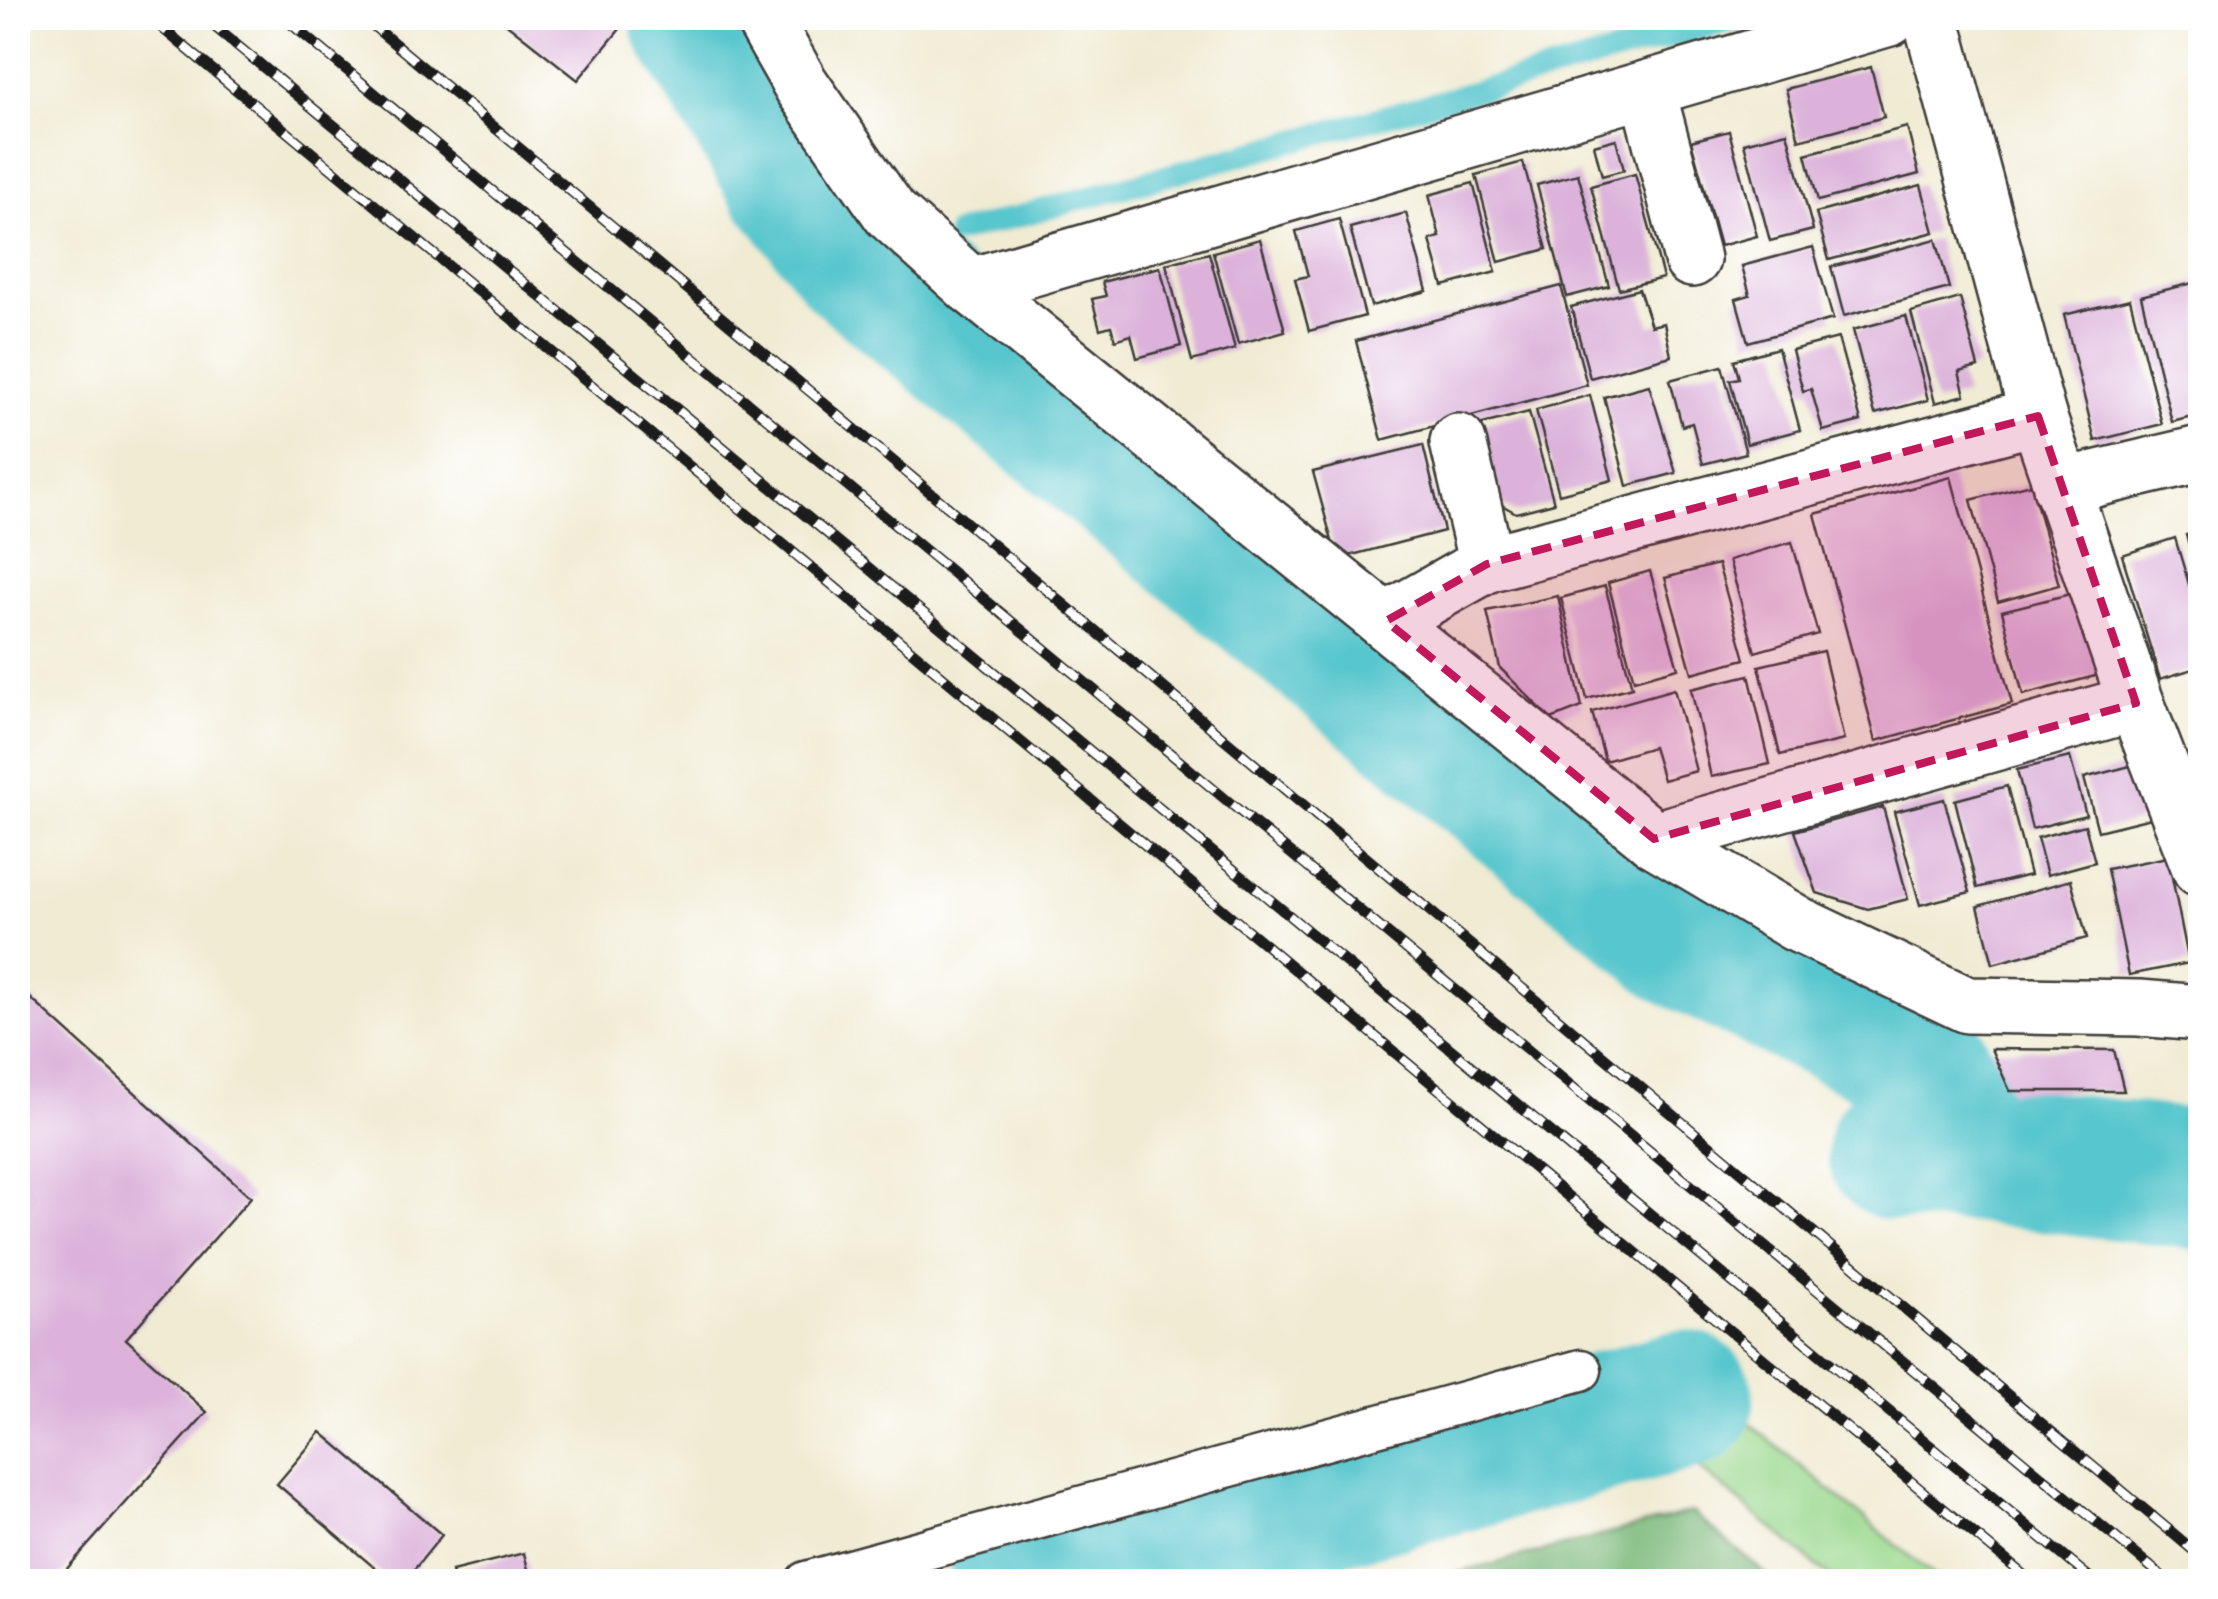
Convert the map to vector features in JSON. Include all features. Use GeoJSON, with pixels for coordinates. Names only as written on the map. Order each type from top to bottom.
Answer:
{"type":"FeatureCollection","features":[{"type":"Feature","properties":{"kind":"street"},"geometry":{"type":"LineString","coordinates":[[764,18],[801,86],[890,212],[971,286],[1654,839],[1797,924],[1967,1005],[2200,1013]]}},
{"type":"Feature","properties":{"kind":"street"},"geometry":{"type":"LineString","coordinates":[[971,286],[1889,18]]}},
{"type":"Feature","properties":{"kind":"street"},"geometry":{"type":"LineString","coordinates":[[1931,18],[2038,416],[2136,703],[2200,868]]}},
{"type":"Feature","properties":{"kind":"street"},"geometry":{"type":"LineString","coordinates":[[1647,89],[1692,259]]}},
{"type":"Feature","properties":{"kind":"street"},"geometry":{"type":"LineString","coordinates":[[1386,621],[1486,564],[2038,416]]}},
{"type":"Feature","properties":{"kind":"street"},"geometry":{"type":"LineString","coordinates":[[1458,442],[1486,564]]}},
{"type":"Feature","properties":{"kind":"street"},"geometry":{"type":"LineString","coordinates":[[2061,487],[2200,454]]}},
{"type":"Feature","properties":{"kind":"street"},"geometry":{"type":"LineString","coordinates":[[1654,839],[2136,703]]}},
{"type":"Feature","properties":{"kind":"lane"},"geometry":{"type":"LineString","coordinates":[[806,1582],[1581,1370]]}},
{"type":"Feature","properties":{"kind":"highlighted area"},"geometry":{"type":"Polygon","coordinates":[[[2038,416],[2136,703],[1654,839],[1386,621],[1487,564],[2038,416]]]}},
{"type":"Feature","properties":{"kind":"green space"},"geometry":{"type":"Polygon","coordinates":[[[1733,1410],[1940,1581],[1835,1581],[1691,1461],[1733,1410]]]}},
{"type":"Feature","properties":{"kind":"green space"},"geometry":{"type":"Polygon","coordinates":[[[1692,1512],[1774,1581],[1428,1581],[1692,1512]]]}},
{"type":"Feature","properties":{"kind":"building"},"geometry":{"type":"Polygon","coordinates":[[[499,18],[629,18],[578,80],[499,18]]]}},
{"type":"Feature","properties":{"kind":"building"},"geometry":{"type":"Polygon","coordinates":[[[1871,67],[1884,117],[1799,140],[1786,89],[1871,67]]]}},
{"type":"Feature","properties":{"kind":"building"},"geometry":{"type":"Polygon","coordinates":[[[1907,127],[1919,174],[1818,201],[1806,154],[1907,127]]]}},
{"type":"Feature","properties":{"kind":"building"},"geometry":{"type":"Polygon","coordinates":[[[1729,131],[1757,236],[1720,246],[1691,141],[1729,131]]]}},
{"type":"Feature","properties":{"kind":"building"},"geometry":{"type":"Polygon","coordinates":[[[1787,132],[1813,230],[1770,241],[1744,143],[1787,132]]]}},
{"type":"Feature","properties":{"kind":"building"},"geometry":{"type":"Polygon","coordinates":[[[1616,139],[1624,170],[1602,176],[1594,145],[1616,139]]]}},
{"type":"Feature","properties":{"kind":"building"},"geometry":{"type":"Polygon","coordinates":[[[1523,162],[1547,249],[1499,262],[1476,175],[1523,162]]]}},
{"type":"Feature","properties":{"kind":"building"},"geometry":{"type":"Polygon","coordinates":[[[1578,174],[1609,286],[1567,297],[1537,185],[1578,174]]]}},
{"type":"Feature","properties":{"kind":"building"},"geometry":{"type":"Polygon","coordinates":[[[1635,174],[1663,278],[1619,289],[1591,186],[1635,174]]]}},
{"type":"Feature","properties":{"kind":"building"},"geometry":{"type":"Polygon","coordinates":[[[1473,183],[1496,272],[1443,286],[1430,240],[1440,237],[1429,195],[1473,183]]]}},
{"type":"Feature","properties":{"kind":"building"},"geometry":{"type":"Polygon","coordinates":[[[1921,185],[1934,232],[1829,260],[1816,213],[1921,185]]]}},
{"type":"Feature","properties":{"kind":"building"},"geometry":{"type":"Polygon","coordinates":[[[1406,213],[1427,291],[1371,306],[1350,228],[1406,213]]]}},
{"type":"Feature","properties":{"kind":"building"},"geometry":{"type":"Polygon","coordinates":[[[1339,219],[1365,316],[1309,331],[1295,279],[1308,276],[1296,231],[1339,219]]]}},
{"type":"Feature","properties":{"kind":"building"},"geometry":{"type":"Polygon","coordinates":[[[1260,239],[1285,331],[1238,344],[1213,252],[1260,239]]]}},
{"type":"Feature","properties":{"kind":"building"},"geometry":{"type":"Polygon","coordinates":[[[1936,239],[1949,288],[1844,316],[1831,267],[1936,239]]]}},
{"type":"Feature","properties":{"kind":"building"},"geometry":{"type":"Polygon","coordinates":[[[1813,247],[1833,319],[1748,342],[1736,299],[1750,295],[1742,266],[1813,247]]]}},
{"type":"Feature","properties":{"kind":"building"},"geometry":{"type":"Polygon","coordinates":[[[1209,253],[1235,349],[1192,361],[1166,264],[1209,253]]]}},
{"type":"Feature","properties":{"kind":"building"},"geometry":{"type":"Polygon","coordinates":[[[1160,267],[1181,346],[1137,358],[1131,335],[1115,340],[1111,326],[1100,329],[1092,299],[1106,296],[1102,282],[1160,267]]]}},
{"type":"Feature","properties":{"kind":"building"},"geometry":{"type":"Polygon","coordinates":[[[2197,282],[2200,415],[2172,422],[2141,296],[2197,282]]]}},
{"type":"Feature","properties":{"kind":"building"},"geometry":{"type":"Polygon","coordinates":[[[1561,286],[1587,385],[1382,440],[1356,341],[1561,286]]]}},
{"type":"Feature","properties":{"kind":"building"},"geometry":{"type":"Polygon","coordinates":[[[1639,289],[1651,326],[1664,323],[1671,356],[1590,378],[1571,307],[1639,289]]]}},
{"type":"Feature","properties":{"kind":"building"},"geometry":{"type":"Polygon","coordinates":[[[1960,298],[1978,367],[1959,372],[1965,395],[1935,403],[1911,312],[1960,298]]]}},
{"type":"Feature","properties":{"kind":"building"},"geometry":{"type":"Polygon","coordinates":[[[2130,299],[2162,424],[2095,441],[2064,315],[2130,299]]]}},
{"type":"Feature","properties":{"kind":"building"},"geometry":{"type":"Polygon","coordinates":[[[1906,316],[1928,400],[1875,414],[1853,330],[1906,316]]]}},
{"type":"Feature","properties":{"kind":"building"},"geometry":{"type":"Polygon","coordinates":[[[1838,338],[1861,421],[1823,431],[1811,389],[1803,391],[1792,350],[1838,338]]]}},
{"type":"Feature","properties":{"kind":"building"},"geometry":{"type":"Polygon","coordinates":[[[1778,348],[1800,430],[1747,444],[1730,380],[1739,378],[1734,360],[1778,348]]]}},
{"type":"Feature","properties":{"kind":"building"},"geometry":{"type":"Polygon","coordinates":[[[1722,366],[1746,453],[1703,464],[1692,423],[1682,426],[1670,380],[1722,366]]]}},
{"type":"Feature","properties":{"kind":"building"},"geometry":{"type":"Polygon","coordinates":[[[1649,385],[1676,473],[1627,486],[1604,397],[1649,385]]]}},
{"type":"Feature","properties":{"kind":"building"},"geometry":{"type":"Polygon","coordinates":[[[1590,395],[1612,480],[1559,494],[1536,410],[1590,395]]]}},
{"type":"Feature","properties":{"kind":"building"},"geometry":{"type":"Polygon","coordinates":[[[1529,412],[1554,503],[1516,513],[1500,504],[1479,425],[1529,412]]]}},
{"type":"Feature","properties":{"kind":"building"},"geometry":{"type":"Polygon","coordinates":[[[1423,445],[1444,531],[1337,559],[1313,472],[1423,445]]]}},
{"type":"Feature","properties":{"kind":"building"},"geometry":{"type":"Polygon","coordinates":[[[1951,477],[2012,704],[1876,741],[1815,514],[1951,477]]]}},
{"type":"Feature","properties":{"kind":"building"},"geometry":{"type":"Polygon","coordinates":[[[2031,484],[2059,585],[1998,602],[1971,500],[2031,484]]]}},
{"type":"Feature","properties":{"kind":"building"},"geometry":{"type":"Polygon","coordinates":[[[2200,531],[2200,579],[2186,535],[2200,531]]]}},
{"type":"Feature","properties":{"kind":"building"},"geometry":{"type":"Polygon","coordinates":[[[2175,538],[2200,621],[2200,667],[2160,679],[2122,555],[2175,538]]]}},
{"type":"Feature","properties":{"kind":"building"},"geometry":{"type":"Polygon","coordinates":[[[1792,542],[1818,634],[1755,652],[1729,560],[1792,542]]]}},
{"type":"Feature","properties":{"kind":"building"},"geometry":{"type":"Polygon","coordinates":[[[1718,564],[1745,659],[1692,673],[1665,578],[1718,564]]]}},
{"type":"Feature","properties":{"kind":"building"},"geometry":{"type":"Polygon","coordinates":[[[1650,571],[1678,668],[1634,680],[1608,583],[1650,571]]]}},
{"type":"Feature","properties":{"kind":"building"},"geometry":{"type":"Polygon","coordinates":[[[1605,586],[1632,687],[1587,699],[1561,598],[1605,586]]]}},
{"type":"Feature","properties":{"kind":"building"},"geometry":{"type":"Polygon","coordinates":[[[2078,592],[2099,675],[2023,695],[2002,611],[2078,592]]]}},
{"type":"Feature","properties":{"kind":"building"},"geometry":{"type":"Polygon","coordinates":[[[1558,596],[1582,707],[1551,719],[1500,668],[1487,611],[1558,596]]]}},
{"type":"Feature","properties":{"kind":"building"},"geometry":{"type":"Polygon","coordinates":[[[1823,651],[1844,740],[1780,755],[1759,666],[1823,651]]]}},
{"type":"Feature","properties":{"kind":"building"},"geometry":{"type":"Polygon","coordinates":[[[1749,675],[1770,764],[1711,777],[1691,689],[1749,675]]]}},
{"type":"Feature","properties":{"kind":"building"},"geometry":{"type":"Polygon","coordinates":[[[1674,689],[1696,771],[1663,780],[1653,747],[1605,761],[1592,712],[1674,689]]]}},
{"type":"Feature","properties":{"kind":"building"},"geometry":{"type":"Polygon","coordinates":[[[2070,757],[2086,815],[2032,829],[2017,770],[2070,757]]]}},
{"type":"Feature","properties":{"kind":"building"},"geometry":{"type":"Polygon","coordinates":[[[2138,764],[2151,818],[2098,831],[2084,778],[2138,764]]]}},
{"type":"Feature","properties":{"kind":"building"},"geometry":{"type":"Polygon","coordinates":[[[2007,786],[2030,875],[1977,888],[1955,800],[2007,786]]]}},
{"type":"Feature","properties":{"kind":"building"},"geometry":{"type":"Polygon","coordinates":[[[1944,799],[1970,892],[1920,905],[1894,812],[1944,799]]]}},
{"type":"Feature","properties":{"kind":"building"},"geometry":{"type":"Polygon","coordinates":[[[1883,807],[1908,899],[1868,909],[1817,893],[1795,831],[1883,807]]]}},
{"type":"Feature","properties":{"kind":"building"},"geometry":{"type":"Polygon","coordinates":[[[2085,825],[2095,862],[2047,875],[2037,838],[2085,825]]]}},
{"type":"Feature","properties":{"kind":"building"},"geometry":{"type":"Polygon","coordinates":[[[2168,857],[2189,963],[2129,975],[2107,869],[2168,857]]]}},
{"type":"Feature","properties":{"kind":"building"},"geometry":{"type":"Polygon","coordinates":[[[2071,880],[2087,938],[1993,964],[1978,906],[2071,880]]]}},
{"type":"Feature","properties":{"kind":"building"},"geometry":{"type":"Polygon","coordinates":[[[18,987],[251,1197],[126,1339],[207,1412],[55,1582],[18,1582],[18,987]]]}},
{"type":"Feature","properties":{"kind":"building"},"geometry":{"type":"Polygon","coordinates":[[[1991,1049],[2114,1050],[2124,1091],[2010,1091],[1991,1049]]]}},
{"type":"Feature","properties":{"kind":"building"},"geometry":{"type":"Polygon","coordinates":[[[321,1432],[442,1535],[404,1582],[391,1582],[277,1484],[321,1432]]]}},
{"type":"Feature","properties":{"kind":"building"},"geometry":{"type":"Polygon","coordinates":[[[524,1553],[531,1582],[454,1582],[452,1571],[524,1553]]]}},
{"type":"Feature","properties":{"kind":"waterway"},"geometry":{"type":"LineString","coordinates":[[700,18],[795,175],[861,259],[1683,937],[1912,1051],[1969,1152]]}},
{"type":"Feature","properties":{"kind":"waterway"},"geometry":{"type":"LineString","coordinates":[[957,233],[1743,18]]}},
{"type":"Feature","properties":{"kind":"waterway"},"geometry":{"type":"LineString","coordinates":[[1897,1151],[1969,1152],[2200,1180]]}},
{"type":"Feature","properties":{"kind":"waterway"},"geometry":{"type":"LineString","coordinates":[[1019,1582],[1684,1400]]}},
{"type":"Feature","properties":{"kind":"railway"},"geometry":{"type":"LineString","coordinates":[[150,18],[2032,1582]]}},
{"type":"Feature","properties":{"kind":"railway"},"geometry":{"type":"LineString","coordinates":[[204,18],[2095,1582]]}},
{"type":"Feature","properties":{"kind":"railway"},"geometry":{"type":"LineString","coordinates":[[284,18],[2169,1582]]}},
{"type":"Feature","properties":{"kind":"railway"},"geometry":{"type":"LineString","coordinates":[[364,18],[2200,1556]]}}]}
